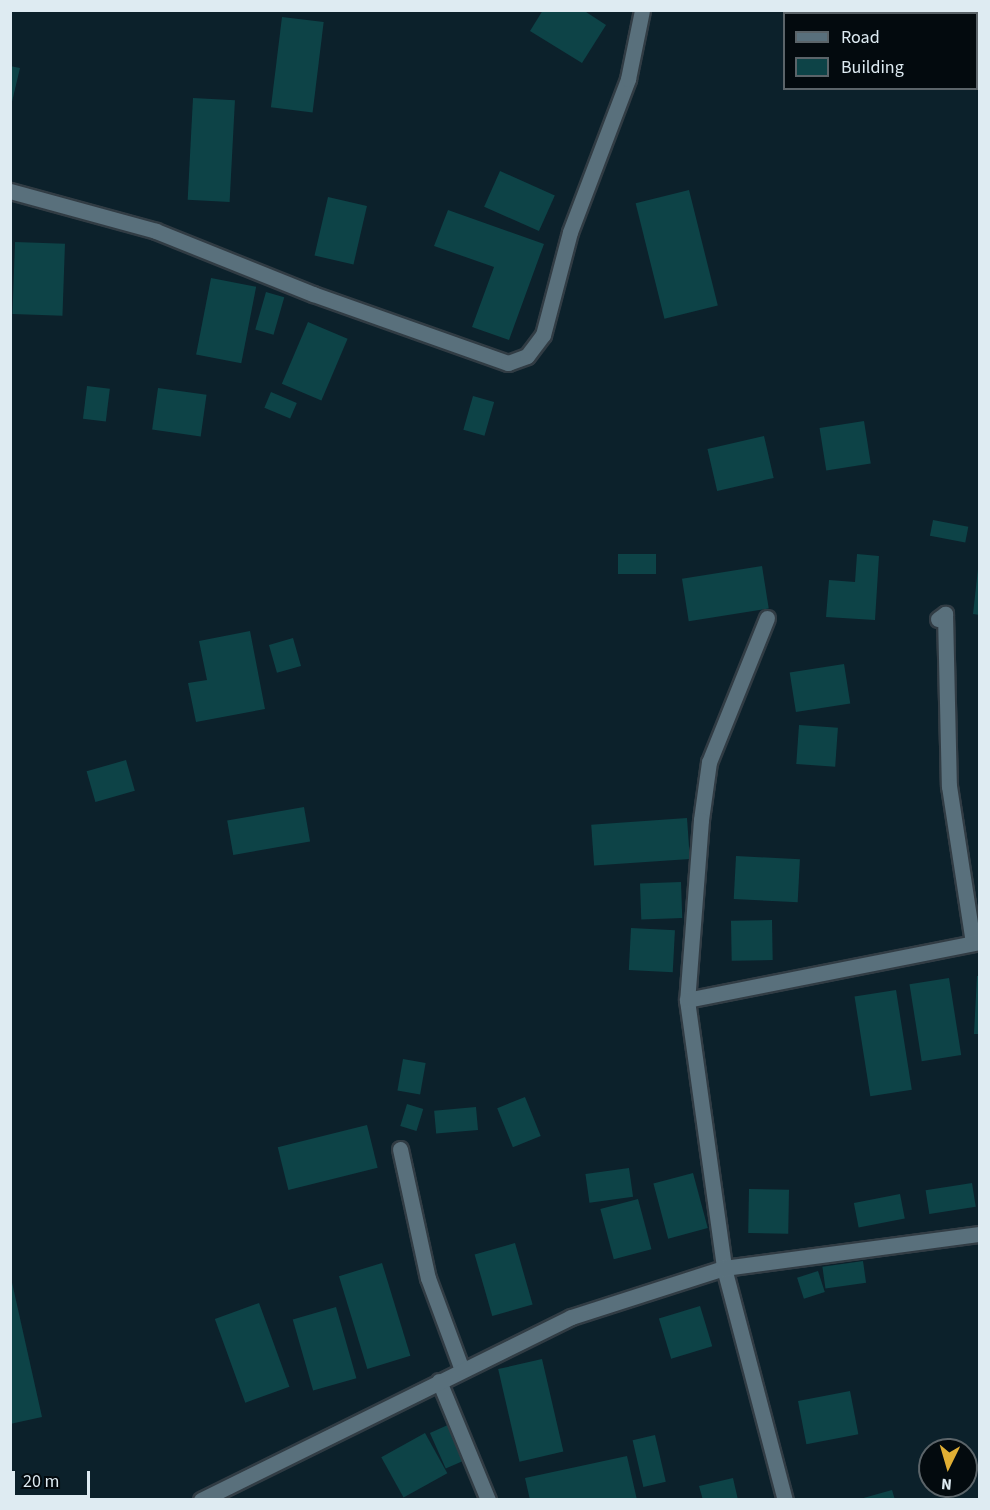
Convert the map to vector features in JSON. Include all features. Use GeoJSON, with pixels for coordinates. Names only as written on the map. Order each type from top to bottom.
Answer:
{"type":"FeatureCollection","features":[{"type":"Feature","properties":{"kind":"street"},"geometry":{"type":"LineString","coordinates":[[10,191],[156,231],[313,294],[508,363],[527,356],[543,335],[570,232],[628,80],[642,10]]}},
{"type":"Feature","properties":{"kind":"street"},"geometry":{"type":"LineString","coordinates":[[687,1000],[976,942],[949,786],[945,614],[938,619]]}},
{"type":"Feature","properties":{"kind":"street"},"geometry":{"type":"LineString","coordinates":[[766,618],[709,762],[687,1000],[724,1268],[785,1500]]}},
{"type":"Feature","properties":{"kind":"street"},"geometry":{"type":"LineString","coordinates":[[400,1149],[428,1278],[462,1370]]}},
{"type":"Feature","properties":{"kind":"street"},"geometry":{"type":"LineString","coordinates":[[201,1500],[571,1317],[724,1268],[980,1234]]}},
{"type":"Feature","properties":{"kind":"street"},"geometry":{"type":"LineString","coordinates":[[439,1381],[488,1500]]}},
{"type":"Feature","properties":{"kind":"building"},"geometry":{"type":"Polygon","coordinates":[[[543,10],[583,10],[606,25],[582,63],[530,31],[543,10]]]}},
{"type":"Feature","properties":{"kind":"building"},"geometry":{"type":"Polygon","coordinates":[[[282,17],[324,22],[313,112],[271,107],[282,17]]]}},
{"type":"Feature","properties":{"kind":"building"},"geometry":{"type":"Polygon","coordinates":[[[10,66],[20,68],[11,106],[10,106],[10,66]]]}},
{"type":"Feature","properties":{"kind":"building"},"geometry":{"type":"Polygon","coordinates":[[[193,98],[235,100],[230,202],[188,200],[193,98]]]}},
{"type":"Feature","properties":{"kind":"building"},"geometry":{"type":"Polygon","coordinates":[[[500,171],[555,195],[539,231],[484,207],[500,171]]]}},
{"type":"Feature","properties":{"kind":"building"},"geometry":{"type":"Polygon","coordinates":[[[689,190],[718,305],[664,319],[636,203],[689,190]]]}},
{"type":"Feature","properties":{"kind":"building"},"geometry":{"type":"Polygon","coordinates":[[[328,197],[367,206],[353,264],[315,255],[328,197]]]}},
{"type":"Feature","properties":{"kind":"building"},"geometry":{"type":"Polygon","coordinates":[[[448,210],[544,244],[509,340],[472,327],[494,267],[434,246],[448,210]]]}},
{"type":"Feature","properties":{"kind":"building"},"geometry":{"type":"Polygon","coordinates":[[[15,242],[65,244],[62,316],[12,314],[15,242]]]}},
{"type":"Feature","properties":{"kind":"building"},"geometry":{"type":"Polygon","coordinates":[[[211,278],[256,287],[241,363],[196,355],[211,278]]]}},
{"type":"Feature","properties":{"kind":"building"},"geometry":{"type":"Polygon","coordinates":[[[266,292],[284,297],[274,335],[255,329],[266,292]]]}},
{"type":"Feature","properties":{"kind":"building"},"geometry":{"type":"Polygon","coordinates":[[[308,322],[348,339],[321,400],[282,384],[308,322]]]}},
{"type":"Feature","properties":{"kind":"building"},"geometry":{"type":"Polygon","coordinates":[[[87,386],[110,389],[106,422],[83,419],[87,386]]]}},
{"type":"Feature","properties":{"kind":"building"},"geometry":{"type":"Polygon","coordinates":[[[158,388],[207,395],[201,436],[152,430],[158,388]]]}},
{"type":"Feature","properties":{"kind":"building"},"geometry":{"type":"Polygon","coordinates":[[[271,392],[297,403],[290,419],[264,408],[271,392]]]}},
{"type":"Feature","properties":{"kind":"building"},"geometry":{"type":"Polygon","coordinates":[[[473,396],[494,402],[485,436],[463,430],[473,396]]]}},
{"type":"Feature","properties":{"kind":"building"},"geometry":{"type":"Polygon","coordinates":[[[864,421],[871,463],[826,471],[820,428],[864,421]]]}},
{"type":"Feature","properties":{"kind":"building"},"geometry":{"type":"Polygon","coordinates":[[[764,436],[774,478],[717,491],[707,449],[764,436]]]}},
{"type":"Feature","properties":{"kind":"building"},"geometry":{"type":"Polygon","coordinates":[[[933,520],[968,527],[965,543],[930,536],[933,520]]]}},
{"type":"Feature","properties":{"kind":"building"},"geometry":{"type":"Polygon","coordinates":[[[618,554],[656,554],[656,574],[618,574],[618,554]]]}},
{"type":"Feature","properties":{"kind":"building"},"geometry":{"type":"Polygon","coordinates":[[[857,554],[879,556],[875,620],[826,617],[829,580],[855,582],[857,554]]]}},
{"type":"Feature","properties":{"kind":"building"},"geometry":{"type":"Polygon","coordinates":[[[762,566],[769,608],[689,621],[682,579],[762,566]]]}},
{"type":"Feature","properties":{"kind":"building"},"geometry":{"type":"Polygon","coordinates":[[[978,569],[980,569],[980,615],[973,614],[978,569]]]}},
{"type":"Feature","properties":{"kind":"building"},"geometry":{"type":"Polygon","coordinates":[[[250,631],[265,709],[196,722],[188,683],[207,680],[199,641],[250,631]]]}},
{"type":"Feature","properties":{"kind":"building"},"geometry":{"type":"Polygon","coordinates":[[[293,638],[301,666],[277,673],[269,645],[293,638]]]}},
{"type":"Feature","properties":{"kind":"building"},"geometry":{"type":"Polygon","coordinates":[[[844,664],[850,704],[796,712],[790,673],[844,664]]]}},
{"type":"Feature","properties":{"kind":"building"},"geometry":{"type":"Polygon","coordinates":[[[799,725],[838,728],[835,767],[796,764],[799,725]]]}},
{"type":"Feature","properties":{"kind":"building"},"geometry":{"type":"Polygon","coordinates":[[[126,760],[135,791],[95,802],[87,771],[126,760]]]}},
{"type":"Feature","properties":{"kind":"building"},"geometry":{"type":"Polygon","coordinates":[[[304,807],[310,841],[233,855],[227,821],[304,807]]]}},
{"type":"Feature","properties":{"kind":"building"},"geometry":{"type":"Polygon","coordinates":[[[687,818],[690,859],[594,866],[591,825],[687,818]]]}},
{"type":"Feature","properties":{"kind":"building"},"geometry":{"type":"Polygon","coordinates":[[[736,856],[800,859],[798,902],[734,899],[736,856]]]}},
{"type":"Feature","properties":{"kind":"building"},"geometry":{"type":"Polygon","coordinates":[[[681,882],[682,918],[641,919],[640,883],[681,882]]]}},
{"type":"Feature","properties":{"kind":"building"},"geometry":{"type":"Polygon","coordinates":[[[772,920],[773,960],[732,961],[731,921],[772,920]]]}},
{"type":"Feature","properties":{"kind":"building"},"geometry":{"type":"Polygon","coordinates":[[[631,928],[675,930],[673,972],[629,970],[631,928]]]}},
{"type":"Feature","properties":{"kind":"building"},"geometry":{"type":"Polygon","coordinates":[[[977,976],[980,976],[980,1034],[974,1034],[977,976]]]}},
{"type":"Feature","properties":{"kind":"building"},"geometry":{"type":"Polygon","coordinates":[[[949,978],[961,1055],[922,1061],[909,984],[949,978]]]}},
{"type":"Feature","properties":{"kind":"building"},"geometry":{"type":"Polygon","coordinates":[[[896,990],[912,1090],[870,1096],[855,997],[896,990]]]}},
{"type":"Feature","properties":{"kind":"building"},"geometry":{"type":"Polygon","coordinates":[[[403,1059],[426,1063],[420,1095],[397,1091],[403,1059]]]}},
{"type":"Feature","properties":{"kind":"building"},"geometry":{"type":"Polygon","coordinates":[[[525,1097],[541,1136],[513,1147],[497,1108],[525,1097]]]}},
{"type":"Feature","properties":{"kind":"building"},"geometry":{"type":"Polygon","coordinates":[[[407,1104],[423,1109],[417,1131],[400,1126],[407,1104]]]}},
{"type":"Feature","properties":{"kind":"building"},"geometry":{"type":"Polygon","coordinates":[[[476,1107],[478,1130],[436,1134],[434,1111],[476,1107]]]}},
{"type":"Feature","properties":{"kind":"building"},"geometry":{"type":"Polygon","coordinates":[[[367,1125],[378,1168],[288,1190],[278,1147],[367,1125]]]}},
{"type":"Feature","properties":{"kind":"building"},"geometry":{"type":"Polygon","coordinates":[[[629,1168],[633,1197],[589,1203],[585,1174],[629,1168]]]}},
{"type":"Feature","properties":{"kind":"building"},"geometry":{"type":"Polygon","coordinates":[[[693,1173],[708,1228],[668,1239],[653,1184],[693,1173]]]}},
{"type":"Feature","properties":{"kind":"building"},"geometry":{"type":"Polygon","coordinates":[[[972,1183],[976,1207],[929,1214],[926,1190],[972,1183]]]}},
{"type":"Feature","properties":{"kind":"building"},"geometry":{"type":"Polygon","coordinates":[[[749,1189],[789,1190],[788,1234],[748,1233],[749,1189]]]}},
{"type":"Feature","properties":{"kind":"building"},"geometry":{"type":"Polygon","coordinates":[[[900,1194],[905,1219],[859,1228],[854,1203],[900,1194]]]}},
{"type":"Feature","properties":{"kind":"building"},"geometry":{"type":"Polygon","coordinates":[[[638,1199],[651,1249],[614,1259],[600,1209],[638,1199]]]}},
{"type":"Feature","properties":{"kind":"building"},"geometry":{"type":"Polygon","coordinates":[[[515,1243],[533,1305],[492,1316],[475,1255],[515,1243]]]}},
{"type":"Feature","properties":{"kind":"building"},"geometry":{"type":"Polygon","coordinates":[[[863,1261],[866,1283],[825,1288],[822,1267],[863,1261]]]}},
{"type":"Feature","properties":{"kind":"building"},"geometry":{"type":"Polygon","coordinates":[[[382,1263],[410,1356],[367,1369],[339,1276],[382,1263]]]}},
{"type":"Feature","properties":{"kind":"building"},"geometry":{"type":"Polygon","coordinates":[[[818,1271],[825,1292],[804,1299],[797,1278],[818,1271]]]}},
{"type":"Feature","properties":{"kind":"building"},"geometry":{"type":"Polygon","coordinates":[[[10,1279],[42,1417],[10,1424],[10,1279]]]}},
{"type":"Feature","properties":{"kind":"building"},"geometry":{"type":"Polygon","coordinates":[[[259,1303],[289,1387],[245,1403],[215,1319],[259,1303]]]}},
{"type":"Feature","properties":{"kind":"building"},"geometry":{"type":"Polygon","coordinates":[[[700,1306],[712,1346],[671,1359],[659,1319],[700,1306]]]}},
{"type":"Feature","properties":{"kind":"building"},"geometry":{"type":"Polygon","coordinates":[[[336,1307],[356,1378],[313,1391],[293,1319],[336,1307]]]}},
{"type":"Feature","properties":{"kind":"building"},"geometry":{"type":"Polygon","coordinates":[[[542,1359],[563,1452],[520,1462],[498,1369],[542,1359]]]}},
{"type":"Feature","properties":{"kind":"building"},"geometry":{"type":"Polygon","coordinates":[[[850,1391],[858,1434],[806,1444],[798,1401],[850,1391]]]}},
{"type":"Feature","properties":{"kind":"building"},"geometry":{"type":"Polygon","coordinates":[[[450,1424],[466,1460],[446,1469],[430,1433],[450,1424]]]}},
{"type":"Feature","properties":{"kind":"building"},"geometry":{"type":"Polygon","coordinates":[[[425,1433],[447,1473],[404,1497],[381,1457],[425,1433]]]}},
{"type":"Feature","properties":{"kind":"building"},"geometry":{"type":"Polygon","coordinates":[[[655,1435],[666,1482],[643,1487],[633,1440],[655,1435]]]}},
{"type":"Feature","properties":{"kind":"building"},"geometry":{"type":"Polygon","coordinates":[[[627,1456],[637,1500],[530,1500],[525,1478],[627,1456]]]}},
{"type":"Feature","properties":{"kind":"building"},"geometry":{"type":"Polygon","coordinates":[[[733,1478],[738,1500],[703,1500],[699,1486],[733,1478]]]}},
{"type":"Feature","properties":{"kind":"building"},"geometry":{"type":"Polygon","coordinates":[[[892,1490],[895,1500],[860,1500],[860,1499],[892,1490]]]}}]}
